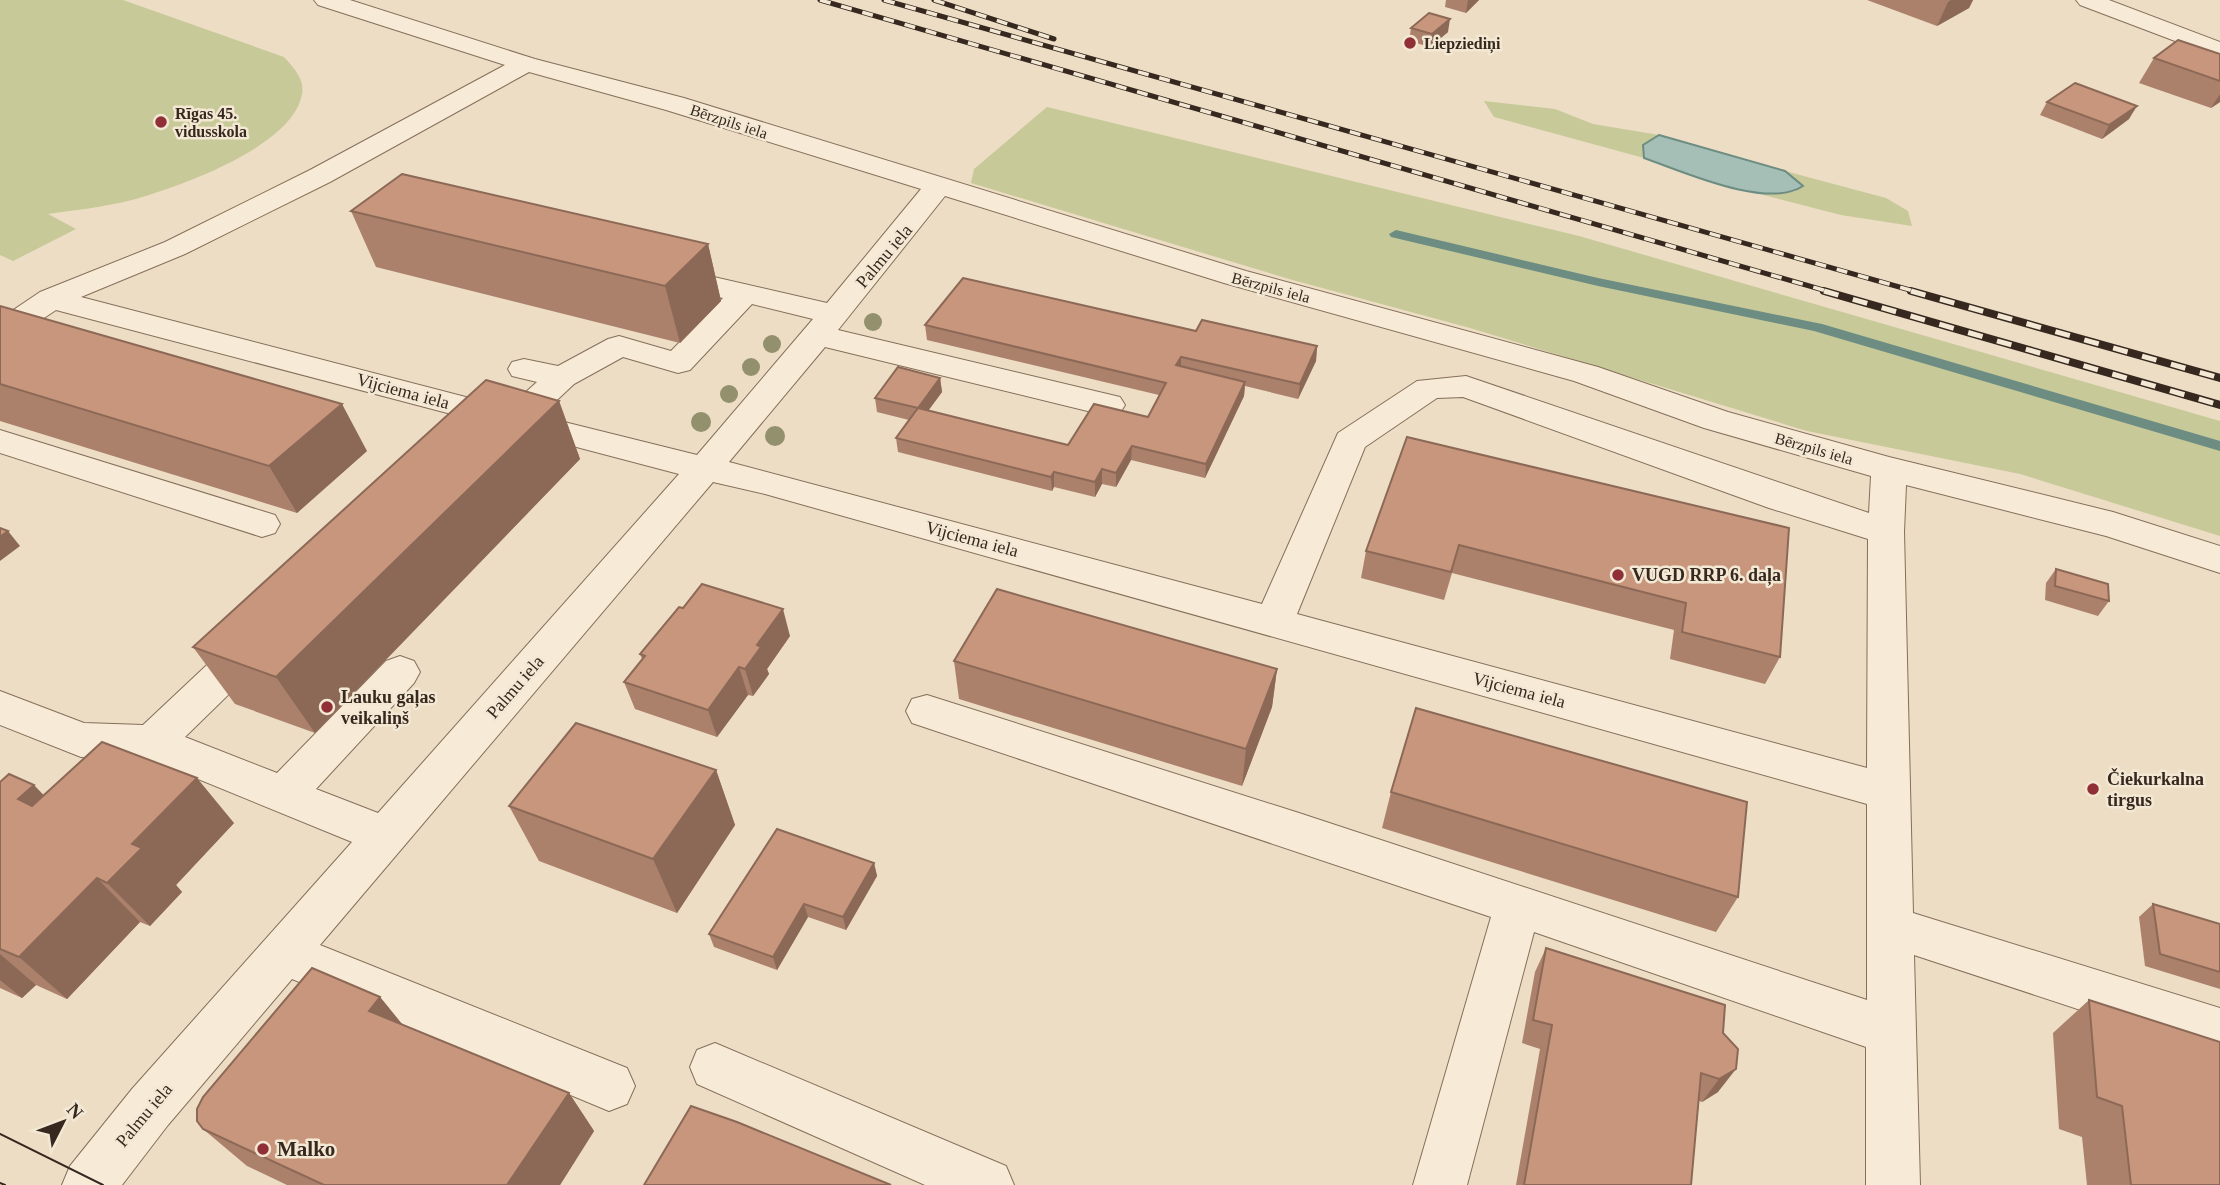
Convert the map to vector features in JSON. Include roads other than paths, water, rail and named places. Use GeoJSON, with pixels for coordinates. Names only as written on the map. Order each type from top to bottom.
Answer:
{"type":"FeatureCollection","features":[{"type":"Feature","properties":{"kind":"street","name":"Bērzpils iela"},"geometry":{"type":"LineString","coordinates":[[326,0],[526,64],[674,104],[1235,277],[1586,374],[1716,421],[1889,469],[2113,525],[2220,560]]}},
{"type":"Feature","properties":{"kind":"street"},"geometry":{"type":"LineString","coordinates":[[2088,0],[2220,51]]}},
{"type":"Feature","properties":{"kind":"street"},"geometry":{"type":"LineString","coordinates":[[0,332],[51,299],[175,248],[320,176],[526,64]]}},
{"type":"Feature","properties":{"kind":"street","name":"Palmu iela"},"geometry":{"type":"LineString","coordinates":[[89,1185],[127,1135],[705,468],[911,223],[938,186]]}},
{"type":"Feature","properties":{"kind":"street"},"geometry":{"type":"LineString","coordinates":[[640,268],[744,294],[826,325],[1108,405]]}},
{"type":"Feature","properties":{"kind":"street"},"geometry":{"type":"LineString","coordinates":[[514,421],[562,377],[619,346],[678,363],[744,294]]}},
{"type":"Feature","properties":{"kind":"street","name":"Vijciema iela"},"geometry":{"type":"LineString","coordinates":[[51,299],[514,421],[765,482],[1889,792]]}},
{"type":"Feature","properties":{"kind":"street"},"geometry":{"type":"LineString","coordinates":[[524,369],[562,377]]}},
{"type":"Feature","properties":{"kind":"street"},"geometry":{"type":"LineString","coordinates":[[1274,622],[1350,440],[1429,388],[1466,386],[1782,499],[1886,532]]}},
{"type":"Feature","properties":{"kind":"street"},"geometry":{"type":"LineString","coordinates":[[0,441],[262,524]]}},
{"type":"Feature","properties":{"kind":"street"},"geometry":{"type":"LineString","coordinates":[[1889,469],[1886,532],[1893,1185]]}},
{"type":"Feature","properties":{"kind":"street"},"geometry":{"type":"LineString","coordinates":[[114,780],[260,639]]}},
{"type":"Feature","properties":{"kind":"street"},"geometry":{"type":"LineString","coordinates":[[282,796],[400,672]]}},
{"type":"Feature","properties":{"kind":"street"},"geometry":{"type":"LineString","coordinates":[[0,707],[81,740],[153,742],[386,836]]}},
{"type":"Feature","properties":{"kind":"street"},"geometry":{"type":"LineString","coordinates":[[927,711],[1892,1032]]}},
{"type":"Feature","properties":{"kind":"street"},"geometry":{"type":"LineString","coordinates":[[1440,1185],[1518,906]]}},
{"type":"Feature","properties":{"kind":"street"},"geometry":{"type":"LineString","coordinates":[[1892,927],[2220,1032]]}},
{"type":"Feature","properties":{"kind":"street"},"geometry":{"type":"LineString","coordinates":[[284,953],[609,1086]]}},
{"type":"Feature","properties":{"kind":"street"},"geometry":{"type":"LineString","coordinates":[[715,1067],[987,1185]]}},
{"type":"Feature","properties":{"kind":"water"},"geometry":{"type":"Polygon","coordinates":[[[1659,135],[1785,171],[1803,186],[1787,192],[1768,194],[1747,191],[1702,179],[1644,158],[1643,145],[1659,135]]]}},
{"type":"Feature","properties":{"kind":"waterway"},"geometry":{"type":"LineString","coordinates":[[1396,234],[1598,282],[1817,327],[2220,446]]}},
{"type":"Feature","properties":{"kind":"tram line"},"geometry":{"type":"LineString","coordinates":[[0,1134],[103,1185]]}},
{"type":"Feature","properties":{"kind":"tram line"},"geometry":{"type":"LineString","coordinates":[[0,1183],[5,1185]]}},
{"type":"Feature","properties":{"kind":"railway"},"geometry":{"type":"LineString","coordinates":[[820,0],[1830,292]]}},
{"type":"Feature","properties":{"kind":"railway"},"geometry":{"type":"LineString","coordinates":[[884,0],[1917,292]]}},
{"type":"Feature","properties":{"kind":"railway"},"geometry":{"type":"LineString","coordinates":[[934,0],[1054,39]]}},
{"type":"Feature","properties":{"kind":"railway"},"geometry":{"type":"LineString","coordinates":[[1824,291],[2220,405]]}},
{"type":"Feature","properties":{"kind":"railway"},"geometry":{"type":"LineString","coordinates":[[1911,291],[2220,378]]}},
{"type":"Feature","properties":{"kind":"place","name":"Liepziediņi"},"geometry":{"type":"Point","coordinates":[1410,43]}},
{"type":"Feature","properties":{"kind":"place","name":"Rīgas 45. vidusskola"},"geometry":{"type":"Point","coordinates":[161,122]}},
{"type":"Feature","properties":{"kind":"place","name":"VUGD RRP 6. daļa"},"geometry":{"type":"Point","coordinates":[1618,575]}},
{"type":"Feature","properties":{"kind":"place","name":"Lauku gaļas veikaliņš"},"geometry":{"type":"Point","coordinates":[327,707]}},
{"type":"Feature","properties":{"kind":"place","name":"Čiekurkalna tirgus"},"geometry":{"type":"Point","coordinates":[2093,789]}},
{"type":"Feature","properties":{"kind":"place","name":"Malko"},"geometry":{"type":"Point","coordinates":[263,1149]}}]}
